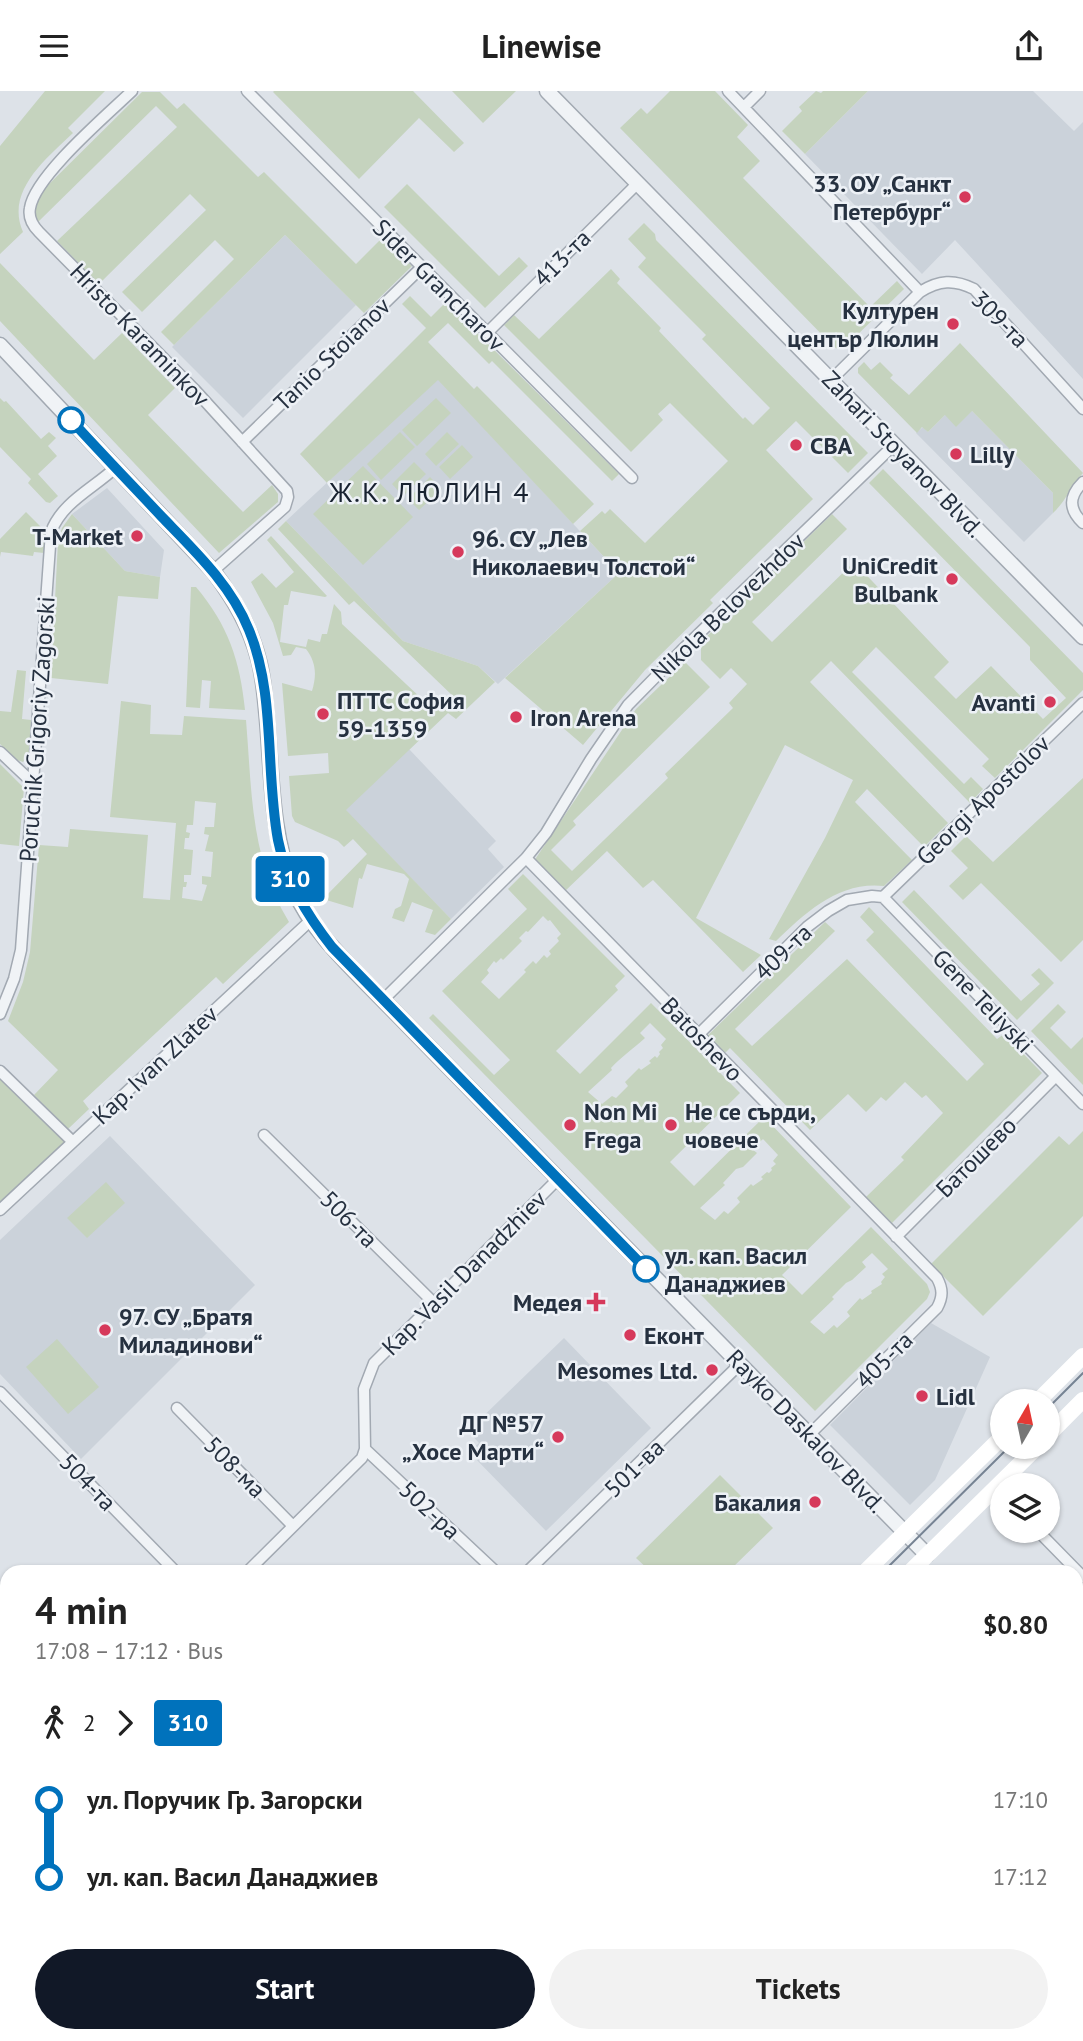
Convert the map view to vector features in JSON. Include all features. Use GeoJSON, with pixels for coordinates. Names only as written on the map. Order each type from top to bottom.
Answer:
{"type":"FeatureCollection","features":[{"type":"Feature","properties":{"kind":"main road"},"geometry":{"type":"LineString","coordinates":[[1050,1389],[1083,1356]]}},
{"type":"Feature","properties":{"kind":"main road"},"geometry":{"type":"LineString","coordinates":[[1060,1424],[1083,1400]]}},
{"type":"Feature","properties":{"kind":"main road"},"geometry":{"type":"LineString","coordinates":[[872,1565],[990,1449]]}},
{"type":"Feature","properties":{"kind":"main road"},"geometry":{"type":"LineString","coordinates":[[1016,1473],[1027,1459]]}},
{"type":"Feature","properties":{"kind":"main road"},"geometry":{"type":"LineString","coordinates":[[917,1565],[990,1501]]}},
{"type":"Feature","properties":{"kind":"street","name":"Hristo Karaminkov"},"geometry":{"type":"LineString","coordinates":[[132,91],[49,173],[32,201],[30,218],[39,232],[194,389],[288,491],[288,503],[280,512],[213,571]]}},
{"type":"Feature","properties":{"kind":"street","name":"Sider Grancharov"},"geometry":{"type":"LineString","coordinates":[[247,91],[632,478]]}},
{"type":"Feature","properties":{"kind":"street","name":"Zahari Stoyanov Blvd."},"geometry":{"type":"LineString","coordinates":[[547,91],[1083,637]]}},
{"type":"Feature","properties":{"kind":"street"},"geometry":{"type":"LineString","coordinates":[[728,91],[920,292],[831,380]]}},
{"type":"Feature","properties":{"kind":"street"},"geometry":{"type":"LineString","coordinates":[[744,107],[760,91]]}},
{"type":"Feature","properties":{"kind":"street","name":"413-та"},"geometry":{"type":"LineString","coordinates":[[487,333],[638,183]]}},
{"type":"Feature","properties":{"kind":"street","name":"Tanio Stoianov"},"geometry":{"type":"LineString","coordinates":[[242,442],[422,267]]}},
{"type":"Feature","properties":{"kind":"street","name":"309-та"},"geometry":{"type":"LineString","coordinates":[[920,292],[932,284],[947,281],[974,289],[1083,409]]}},
{"type":"Feature","properties":{"kind":"street","name":"Rayko Daskalov Blvd."},"geometry":{"type":"LineString","coordinates":[[0,345],[213,571],[242,614],[260,661],[264,681],[278,841],[294,890],[311,920],[332,947],[383,1000],[927,1555]]}},
{"type":"Feature","properties":{"kind":"street","name":"Nikola Belovezhdov"},"geometry":{"type":"LineString","coordinates":[[383,1000],[526,858],[546,833],[628,705],[894,445]]}},
{"type":"Feature","properties":{"kind":"street","name":"Poruchik Grigoriy Zagorski"},"geometry":{"type":"LineString","coordinates":[[0,1014],[14,979],[21,950],[51,532],[65,508],[115,468]]}},
{"type":"Feature","properties":{"kind":"street"},"geometry":{"type":"LineString","coordinates":[[1081,484],[1072,498],[1071,505],[1076,517],[1083,523]]}},
{"type":"Feature","properties":{"kind":"street","name":"Georgi Apostolov"},"geometry":{"type":"LineString","coordinates":[[883,897],[1083,703]]}},
{"type":"Feature","properties":{"kind":"street"},"geometry":{"type":"LineString","coordinates":[[0,752],[34,784]]}},
{"type":"Feature","properties":{"kind":"street","name":"Batoshevo"},"geometry":{"type":"LineString","coordinates":[[526,858],[937,1278]]}},
{"type":"Feature","properties":{"kind":"street","name":"409-та"},"geometry":{"type":"LineString","coordinates":[[698,1035],[807,927],[828,911],[847,901],[872,896],[883,897]]}},
{"type":"Feature","properties":{"kind":"street","name":"Gene Teliyski"},"geometry":{"type":"LineString","coordinates":[[883,897],[1083,1104]]}},
{"type":"Feature","properties":{"kind":"street","name":"Kap. Ivan Zlatev"},"geometry":{"type":"LineString","coordinates":[[0,1210],[311,920]]}},
{"type":"Feature","properties":{"kind":"street"},"geometry":{"type":"LineString","coordinates":[[0,1071],[73,1142]]}},
{"type":"Feature","properties":{"kind":"street","name":"Батошево"},"geometry":{"type":"LineString","coordinates":[[896,1237],[1056,1076]]}},
{"type":"Feature","properties":{"kind":"street","name":"506-та"},"geometry":{"type":"LineString","coordinates":[[264,1135],[434,1303]]}},
{"type":"Feature","properties":{"kind":"street","name":"Kap. Vasil Danadzhiev"},"geometry":{"type":"LineString","coordinates":[[365,1449],[365,1389],[374,1363],[558,1179]]}},
{"type":"Feature","properties":{"kind":"street","name":"405-та"},"geometry":{"type":"LineString","coordinates":[[809,1435],[937,1308],[942,1293],[937,1278]]}},
{"type":"Feature","properties":{"kind":"street","name":"501-ва"},"geometry":{"type":"LineString","coordinates":[[534,1565],[740,1364]]}},
{"type":"Feature","properties":{"kind":"street","name":"504-та"},"geometry":{"type":"LineString","coordinates":[[0,1392],[169,1565]]}},
{"type":"Feature","properties":{"kind":"street","name":"508-ма"},"geometry":{"type":"LineString","coordinates":[[177,1408],[293,1526]]}},
{"type":"Feature","properties":{"kind":"street"},"geometry":{"type":"LineString","coordinates":[[254,1565],[362,1458],[365,1449]]}},
{"type":"Feature","properties":{"kind":"street","name":"502-ра"},"geometry":{"type":"LineString","coordinates":[[365,1449],[489,1565]]}},
{"type":"Feature","properties":{"kind":"street"},"geometry":{"type":"LineString","coordinates":[[1051,1543],[1075,1565]]}},
{"type":"Feature","properties":{"kind":"shaded area","name":"33. ОУ „Санкт Петербург“"},"geometry":{"type":"Polygon","coordinates":[[[868,91],[1033,91],[1074,131],[1083,122],[1083,379],[955,240],[922,274],[805,154],[868,91]]]}},
{"type":"Feature","properties":{"kind":"shaded area"},"geometry":{"type":"Polygon","coordinates":[[[285,235],[356,305],[243,418],[172,347],[285,235]]]}},
{"type":"Feature","properties":{"kind":"shaded area","name":"96. СУ „Лев Николаевич Толстой“"},"geometry":{"type":"Polygon","coordinates":[[[438,379],[619,573],[498,684],[478,666],[403,641],[286,521],[438,379]]]}},
{"type":"Feature","properties":{"kind":"shaded area"},"geometry":{"type":"Polygon","coordinates":[[[972,411],[1053,493],[1053,513],[1024,542],[916,433],[923,427],[928,432],[945,415],[972,411]]]}},
{"type":"Feature","properties":{"kind":"shaded area"},"geometry":{"type":"Polygon","coordinates":[[[107,488],[164,550],[160,577],[125,571],[72,514],[107,488]]]}},
{"type":"Feature","properties":{"kind":"shaded area"},"geometry":{"type":"Polygon","coordinates":[[[409,749],[496,841],[488,849],[504,867],[451,919],[345,810],[409,749]]]}},
{"type":"Feature","properties":{"kind":"shaded area","name":"97. СУ „Братя Миладинови“"},"geometry":{"type":"Polygon","coordinates":[[[110,1136],[255,1285],[81,1459],[0,1374],[0,1240],[110,1136]]]}},
{"type":"Feature","properties":{"kind":"shaded area"},"geometry":{"type":"Polygon","coordinates":[[[931,1323],[990,1357],[935,1480],[910,1505],[830,1425],[931,1323]]]}},
{"type":"Feature","properties":{"kind":"shaded area","name":"ДГ №57 „Хосе Марти“"},"geometry":{"type":"Polygon","coordinates":[[[564,1338],[651,1428],[546,1531],[469,1452],[479,1443],[468,1431],[564,1338]]]}},
{"type":"Feature","properties":{"kind":"green space"},"geometry":{"type":"Polygon","coordinates":[[[45,91],[105,91],[68,128],[73,133],[31,177],[19,203],[23,232],[0,254],[0,146],[45,91]]]}},
{"type":"Feature","properties":{"kind":"green space"},"geometry":{"type":"Polygon","coordinates":[[[274,91],[413,91],[464,143],[454,152],[419,118],[359,179],[274,91]]]}},
{"type":"Feature","properties":{"kind":"green space"},"geometry":{"type":"Polygon","coordinates":[[[452,91],[516,91],[483,123],[452,91]]]}},
{"type":"Feature","properties":{"kind":"green space"},"geometry":{"type":"Polygon","coordinates":[[[670,91],[715,91],[748,125],[737,137],[760,161],[743,178],[870,307],[897,281],[904,289],[844,348],[834,347],[620,128],[641,108],[647,114],[670,91]]]}},
{"type":"Feature","properties":{"kind":"green space"},"geometry":{"type":"Polygon","coordinates":[[[816,91],[868,91],[805,154],[782,131],[802,111],[799,107],[816,91]]]}},
{"type":"Feature","properties":{"kind":"green space"},"geometry":{"type":"Polygon","coordinates":[[[142,92],[160,92],[177,109],[184,103],[258,177],[264,172],[356,264],[383,237],[412,266],[364,313],[285,235],[174,345],[161,332],[234,259],[215,240],[142,312],[122,292],[206,210],[190,194],[99,284],[57,241],[177,127],[156,106],[38,222],[34,212],[38,195],[142,92]]]}},
{"type":"Feature","properties":{"kind":"green space"},"geometry":{"type":"Polygon","coordinates":[[[407,184],[499,276],[519,257],[528,266],[485,308],[384,207],[407,184]]]}},
{"type":"Feature","properties":{"kind":"green space"},"geometry":{"type":"Polygon","coordinates":[[[644,223],[655,234],[656,240],[868,453],[848,473],[796,421],[766,450],[813,499],[710,600],[713,603],[645,670],[583,745],[505,678],[619,573],[580,531],[602,511],[605,514],[610,509],[645,543],[728,461],[670,403],[658,414],[663,420],[631,452],[504,325],[514,315],[539,339],[611,269],[620,279],[617,283],[661,328],[659,331],[743,419],[745,417],[753,425],[770,408],[702,339],[706,335],[638,267],[646,258],[628,239],[644,223]]]}},
{"type":"Feature","properties":{"kind":"green space"},"geometry":{"type":"Polygon","coordinates":[[[0,263],[94,360],[122,333],[175,388],[148,415],[243,512],[272,485],[278,494],[278,502],[219,553],[0,321],[0,263]]]}},
{"type":"Feature","properties":{"kind":"green space"},"geometry":{"type":"Polygon","coordinates":[[[410,296],[431,317],[446,302],[619,474],[612,481],[492,361],[489,364],[448,323],[428,342],[474,389],[477,386],[594,504],[573,524],[438,380],[327,483],[300,454],[426,328],[402,304],[410,296]]]}},
{"type":"Feature","properties":{"kind":"green space"},"geometry":{"type":"Polygon","coordinates":[[[960,343],[1083,473],[1053,513],[1053,493],[972,411],[956,427],[945,415],[928,432],[922,427],[917,433],[858,373],[858,368],[864,362],[871,370],[880,362],[893,375],[890,378],[909,395],[960,343]]]}},
{"type":"Feature","properties":{"kind":"green space"},"geometry":{"type":"Polygon","coordinates":[[[0,398],[6,401],[41,439],[49,432],[56,438],[48,446],[57,456],[38,474],[58,496],[50,503],[28,483],[31,479],[0,447],[0,398]]]}},
{"type":"Feature","properties":{"kind":"green space"},"geometry":{"type":"Polygon","coordinates":[[[436,398],[451,413],[417,446],[402,430],[436,398]]]}},
{"type":"Feature","properties":{"kind":"green space"},"geometry":{"type":"Polygon","coordinates":[[[400,432],[415,447],[381,480],[367,464],[400,432]]]}},
{"type":"Feature","properties":{"kind":"green space"},"geometry":{"type":"Polygon","coordinates":[[[447,432],[459,444],[436,466],[425,454],[447,432]]]}},
{"type":"Feature","properties":{"kind":"green space"},"geometry":{"type":"Polygon","coordinates":[[[462,445],[473,457],[450,479],[439,467],[462,445]]]}},
{"type":"Feature","properties":{"kind":"green space"},"geometry":{"type":"Polygon","coordinates":[[[414,462],[426,474],[403,496],[392,484],[414,462]]]}},
{"type":"Feature","properties":{"kind":"green space"},"geometry":{"type":"Polygon","coordinates":[[[363,466],[413,517],[363,565],[313,514],[363,466]]]}},
{"type":"Feature","properties":{"kind":"green space"},"geometry":{"type":"Polygon","coordinates":[[[883,469],[1083,673],[1083,690],[995,778],[982,766],[989,759],[876,647],[852,672],[964,784],[971,777],[983,789],[970,803],[831,661],[810,682],[948,823],[924,847],[867,789],[855,802],[912,860],[884,886],[852,888],[838,894],[799,919],[776,941],[769,939],[825,838],[853,780],[785,745],[696,918],[761,955],[743,972],[653,880],[643,888],[607,851],[564,892],[534,861],[636,709],[685,662],[710,687],[573,821],[576,825],[551,850],[572,871],[668,778],[665,774],[733,708],[729,703],[747,684],[731,668],[720,679],[701,660],[701,642],[832,514],[847,529],[752,622],[772,642],[854,562],[949,662],[934,677],[956,699],[991,666],[1043,719],[1066,698],[1030,660],[1030,647],[869,483],[883,469]]]}},
{"type":"Feature","properties":{"kind":"green space"},"geometry":{"type":"Polygon","coordinates":[[[430,477],[442,489],[419,510],[408,499],[430,477]]]}},
{"type":"Feature","properties":{"kind":"green space"},"geometry":{"type":"Polygon","coordinates":[[[26,512],[46,532],[44,553],[34,552],[33,556],[1,552],[0,557],[0,539],[26,512]]]}},
{"type":"Feature","properties":{"kind":"green space"},"geometry":{"type":"Polygon","coordinates":[[[72,514],[125,571],[160,577],[158,599],[118,596],[108,684],[51,678],[58,541],[62,528],[72,514]]]}},
{"type":"Feature","properties":{"kind":"green space"},"geometry":{"type":"Polygon","coordinates":[[[286,521],[403,641],[478,666],[495,682],[456,719],[448,713],[346,810],[451,919],[435,935],[425,932],[433,910],[412,902],[404,922],[392,918],[395,909],[401,906],[409,879],[404,874],[367,864],[362,879],[359,878],[353,908],[323,899],[367,854],[353,839],[344,847],[338,841],[295,822],[292,816],[289,776],[329,773],[328,753],[288,756],[282,683],[312,691],[315,669],[306,649],[296,647],[291,655],[283,656],[273,623],[251,582],[262,573],[276,588],[294,572],[267,540],[271,536],[327,596],[291,591],[288,605],[284,605],[280,642],[306,647],[308,639],[320,642],[322,634],[327,634],[334,604],[341,612],[342,624],[422,699],[429,692],[446,707],[455,698],[354,601],[349,605],[278,529],[286,521]]]}},
{"type":"Feature","properties":{"kind":"green space"},"geometry":{"type":"Polygon","coordinates":[[[191,587],[196,587],[207,601],[231,644],[240,675],[245,710],[209,708],[211,681],[202,680],[200,708],[186,707],[191,587]]]}},
{"type":"Feature","properties":{"kind":"green space"},"geometry":{"type":"Polygon","coordinates":[[[17,670],[26,671],[22,719],[31,720],[29,755],[23,762],[17,760],[0,744],[0,711],[11,712],[17,670]]]}},
{"type":"Feature","properties":{"kind":"green space"},"geometry":{"type":"Polygon","coordinates":[[[121,701],[151,705],[150,734],[182,735],[184,716],[246,720],[252,798],[260,849],[276,898],[289,922],[223,984],[216,977],[83,1101],[89,1109],[68,1129],[34,1095],[58,1070],[8,1021],[23,982],[30,952],[39,845],[68,847],[70,829],[148,835],[143,898],[170,900],[176,823],[110,817],[121,701]],[[195,801],[193,825],[187,825],[186,832],[190,833],[189,838],[185,838],[184,849],[193,850],[191,875],[184,875],[184,882],[187,882],[186,887],[183,887],[182,898],[202,901],[207,885],[202,884],[202,876],[211,877],[213,852],[205,851],[209,835],[204,834],[205,827],[214,827],[216,803],[195,801]]]}},
{"type":"Feature","properties":{"kind":"green space"},"geometry":{"type":"Polygon","coordinates":[[[0,764],[24,788],[19,846],[0,844],[0,764]]]}},
{"type":"Feature","properties":{"kind":"green space"},"geometry":{"type":"Polygon","coordinates":[[[1083,778],[1083,940],[1061,962],[981,883],[963,900],[949,886],[968,868],[951,851],[966,836],[993,862],[1083,778]]]}},
{"type":"Feature","properties":{"kind":"green space"},"geometry":{"type":"Polygon","coordinates":[[[523,874],[625,976],[615,986],[618,990],[556,1051],[580,1074],[651,1003],[740,1093],[670,1162],[694,1186],[764,1117],[851,1207],[782,1275],[802,1295],[871,1227],[927,1284],[930,1292],[927,1299],[815,1411],[429,1018],[433,1014],[494,1075],[510,1060],[442,991],[527,909],[508,889],[523,874]],[[543,916],[519,938],[522,941],[503,960],[501,958],[496,963],[494,961],[481,982],[499,999],[526,972],[524,970],[533,961],[536,964],[544,955],[547,958],[551,954],[549,951],[559,941],[557,938],[561,934],[550,920],[543,916]],[[650,1023],[640,1033],[645,1038],[588,1092],[602,1104],[612,1096],[616,1098],[628,1086],[625,1082],[639,1068],[641,1070],[660,1054],[663,1048],[661,1045],[666,1039],[650,1023]],[[763,1139],[752,1149],[757,1153],[743,1167],[736,1169],[723,1183],[725,1185],[700,1208],[715,1220],[724,1211],[728,1214],[740,1202],[737,1198],[751,1184],[753,1186],[763,1179],[761,1177],[769,1173],[776,1164],[773,1161],[778,1155],[763,1139]],[[872,1253],[862,1262],[866,1267],[846,1283],[810,1322],[824,1334],[834,1325],[837,1328],[850,1316],[847,1312],[860,1298],[862,1300],[882,1284],[885,1277],[882,1274],[888,1269],[872,1253]]]}},
{"type":"Feature","properties":{"kind":"green space"},"geometry":{"type":"Polygon","coordinates":[[[914,890],[1021,1001],[1040,984],[1031,975],[1039,968],[1054,983],[1017,1020],[902,902],[914,890]]]}},
{"type":"Feature","properties":{"kind":"green space"},"geometry":{"type":"Polygon","coordinates":[[[869,907],[997,1039],[1004,1034],[1042,1073],[892,1223],[866,1197],[904,1160],[901,1157],[943,1113],[926,1095],[922,1098],[905,1082],[886,1101],[881,1097],[866,1112],[848,1094],[810,1130],[730,1048],[723,1055],[705,1038],[825,922],[835,931],[735,1029],[752,1046],[847,959],[967,1081],[984,1064],[866,940],[874,932],[860,917],[869,907]]]}},
{"type":"Feature","properties":{"kind":"green space"},"geometry":{"type":"Polygon","coordinates":[[[1058,1004],[1066,1012],[1050,1028],[1071,1049],[1083,1037],[1083,1085],[1031,1031],[1058,1004]]]}},
{"type":"Feature","properties":{"kind":"green space"},"geometry":{"type":"Polygon","coordinates":[[[0,1071],[73,1142],[0,1210],[0,1071]]]}},
{"type":"Feature","properties":{"kind":"green space"},"geometry":{"type":"Polygon","coordinates":[[[1083,1131],[1083,1216],[983,1316],[931,1264],[1059,1136],[1069,1145],[1083,1131]]]}},
{"type":"Feature","properties":{"kind":"green space"},"geometry":{"type":"Polygon","coordinates":[[[106,1182],[125,1203],[87,1238],[67,1218],[106,1182]]]}},
{"type":"Feature","properties":{"kind":"green space"},"geometry":{"type":"Polygon","coordinates":[[[57,1339],[99,1387],[68,1414],[26,1367],[57,1339]]]}},
{"type":"Feature","properties":{"kind":"green space"},"geometry":{"type":"Polygon","coordinates":[[[720,1475],[773,1528],[735,1565],[644,1565],[636,1558],[720,1475]]]}},
{"type":"Feature","properties":{"kind":"tram line"},"geometry":{"type":"LineString","coordinates":[[1060,1396],[1083,1373]]}},
{"type":"Feature","properties":{"kind":"tram line"},"geometry":{"type":"LineString","coordinates":[[890,1565],[997,1459]]}},
{"type":"Feature","properties":{"kind":"bus line","name":"310"},"geometry":{"type":"LineString","coordinates":[[71,420],[213,571],[242,614],[260,661],[264,681],[278,841],[294,890],[311,920],[332,947],[646,1269]]}},
{"type":"Feature","properties":{"kind":"place","name":"33. ОУ „Санкт Петербург“"},"geometry":{"type":"Point","coordinates":[965,197]}},
{"type":"Feature","properties":{"kind":"place","name":"Културен център Люлин"},"geometry":{"type":"Point","coordinates":[953,324]}},
{"type":"Feature","properties":{"kind":"place","name":"CBA"},"geometry":{"type":"Point","coordinates":[796,445]}},
{"type":"Feature","properties":{"kind":"place","name":"Lilly"},"geometry":{"type":"Point","coordinates":[956,454]}},
{"type":"Feature","properties":{"kind":"place","name":"T-Market"},"geometry":{"type":"Point","coordinates":[137,536]}},
{"type":"Feature","properties":{"kind":"place","name":"96. СУ „Лев Николаевич Толстой“"},"geometry":{"type":"Point","coordinates":[458,552]}},
{"type":"Feature","properties":{"kind":"place","name":"UniCredit Bulbank"},"geometry":{"type":"Point","coordinates":[952,579]}},
{"type":"Feature","properties":{"kind":"place","name":"Avanti"},"geometry":{"type":"Point","coordinates":[1050,702]}},
{"type":"Feature","properties":{"kind":"place","name":"ПТТС София 59-1359"},"geometry":{"type":"Point","coordinates":[323,714]}},
{"type":"Feature","properties":{"kind":"place","name":"Iron Arena"},"geometry":{"type":"Point","coordinates":[516,717]}},
{"type":"Feature","properties":{"kind":"place","name":"Non Mi Frega"},"geometry":{"type":"Point","coordinates":[570,1125]}},
{"type":"Feature","properties":{"kind":"place","name":"Не се сърди, човече"},"geometry":{"type":"Point","coordinates":[671,1125]}},
{"type":"Feature","properties":{"kind":"place","name":"ул. кап. Васил Данаджиев"},"geometry":{"type":"Point","coordinates":[646,1269]}},
{"type":"Feature","properties":{"kind":"place","name":"Медея"},"geometry":{"type":"Point","coordinates":[596,1302]}},
{"type":"Feature","properties":{"kind":"place","name":"97. СУ „Братя Миладинови“"},"geometry":{"type":"Point","coordinates":[105,1330]}},
{"type":"Feature","properties":{"kind":"place","name":"Еконт"},"geometry":{"type":"Point","coordinates":[630,1335]}},
{"type":"Feature","properties":{"kind":"place","name":"Mesomes Ltd."},"geometry":{"type":"Point","coordinates":[712,1370]}},
{"type":"Feature","properties":{"kind":"place","name":"Lidl"},"geometry":{"type":"Point","coordinates":[922,1396]}},
{"type":"Feature","properties":{"kind":"place","name":"ДГ №57 „Хосе Марти“"},"geometry":{"type":"Point","coordinates":[558,1437]}},
{"type":"Feature","properties":{"kind":"place","name":"Бакалия"},"geometry":{"type":"Point","coordinates":[815,1502]}},
{"type":"Feature","properties":{"kind":"district","name":"Ж.К. ЛЮЛИН 4"},"geometry":{"type":"Point","coordinates":[430,491]}}]}
